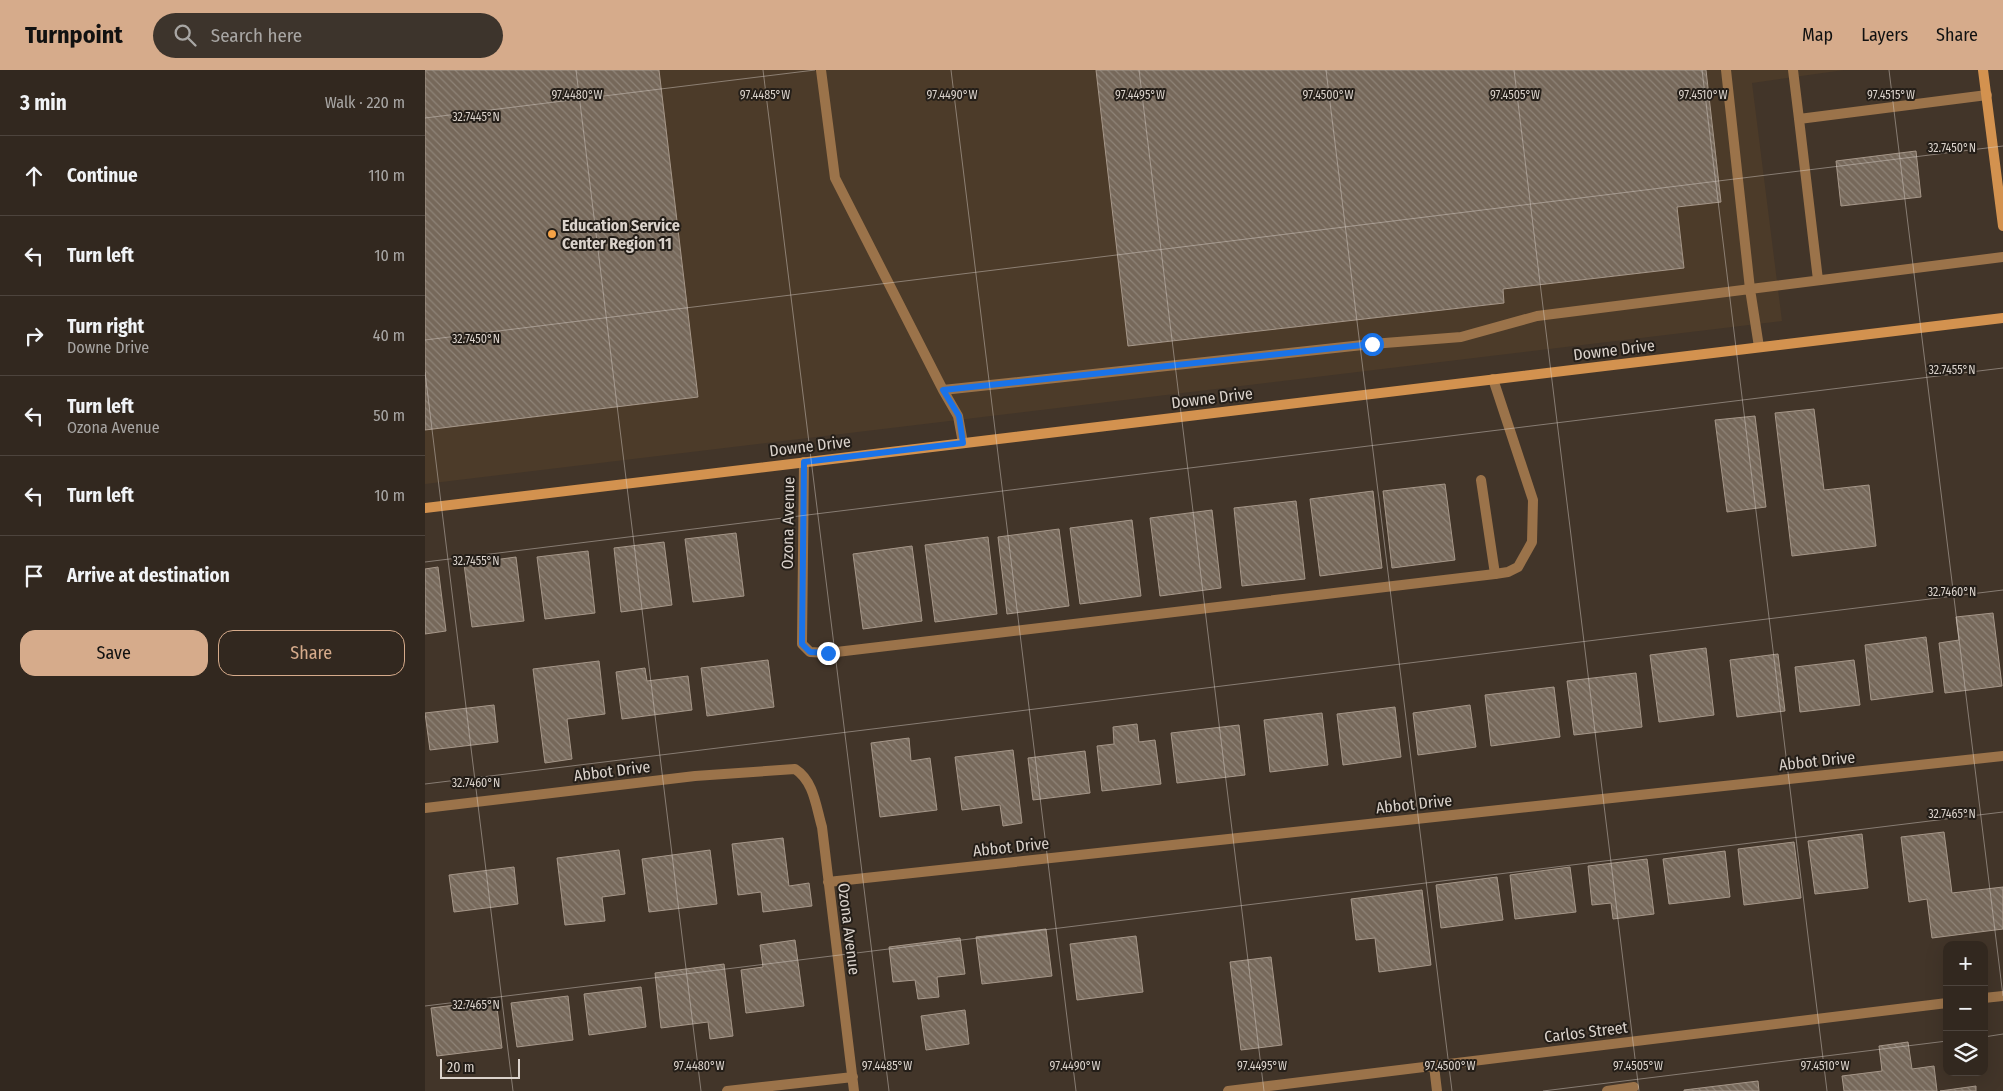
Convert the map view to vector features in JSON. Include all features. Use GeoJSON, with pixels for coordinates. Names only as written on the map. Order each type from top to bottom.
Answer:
{"type":"FeatureCollection","features":[{"type":"Feature","properties":{"kind":"street"},"geometry":{"type":"LineString","coordinates":[[821,70],[835,178],[943,390],[959,416],[963,443]]}},
{"type":"Feature","properties":{"kind":"street"},"geometry":{"type":"LineString","coordinates":[[1726,70],[1750,289],[1759,347]]}},
{"type":"Feature","properties":{"kind":"street"},"geometry":{"type":"LineString","coordinates":[[1793,70],[1818,280]]}},
{"type":"Feature","properties":{"kind":"street"},"geometry":{"type":"LineString","coordinates":[[1983,70],[2003,226]]}},
{"type":"Feature","properties":{"kind":"street"},"geometry":{"type":"LineString","coordinates":[[1799,119],[1987,95]]}},
{"type":"Feature","properties":{"kind":"street"},"geometry":{"type":"LineString","coordinates":[[943,390],[1372,344],[1461,337],[1537,316],[2003,257]]}},
{"type":"Feature","properties":{"kind":"street","name":"Downe Drive"},"geometry":{"type":"LineString","coordinates":[[425,508],[2003,318]]}},
{"type":"Feature","properties":{"kind":"street"},"geometry":{"type":"LineString","coordinates":[[1481,480],[1495,574],[1508,572],[1518,567],[1532,542],[1533,500],[1493,379]]}},
{"type":"Feature","properties":{"kind":"street","name":"Ozona Avenue"},"geometry":{"type":"LineString","coordinates":[[804,462],[802,644],[810,652],[828,653],[1495,574]]}},
{"type":"Feature","properties":{"kind":"street","name":"Abbot Drive"},"geometry":{"type":"LineString","coordinates":[[828,882],[2003,756]]}},
{"type":"Feature","properties":{"kind":"street","name":"Abbot Drive"},"geometry":{"type":"LineString","coordinates":[[425,808],[695,776],[795,769],[802,773]]}},
{"type":"Feature","properties":{"kind":"street","name":"Ozona Avenue"},"geometry":{"type":"LineString","coordinates":[[802,773],[812,790],[822,827],[854,1091]]}},
{"type":"Feature","properties":{"kind":"street"},"geometry":{"type":"LineString","coordinates":[[1988,998],[2003,996]]}},
{"type":"Feature","properties":{"kind":"street","name":"Carlos Street"},"geometry":{"type":"LineString","coordinates":[[1228,1091],[1943,1003]]}},
{"type":"Feature","properties":{"kind":"street"},"geometry":{"type":"LineString","coordinates":[[1433,1066],[1437,1091]]}},
{"type":"Feature","properties":{"kind":"street"},"geometry":{"type":"LineString","coordinates":[[727,1091],[853,1077]]}},
{"type":"Feature","properties":{"kind":"street"},"geometry":{"type":"LineString","coordinates":[[1607,1091],[1634,1087]]}},
{"type":"Feature","properties":{"kind":"shaded area"},"geometry":{"type":"Polygon","coordinates":[[[425,70],[1844,70],[1752,83],[1782,321],[425,484],[425,70]]]}},
{"type":"Feature","properties":{"kind":"building","name":"Education Service Center Region 11"},"geometry":{"type":"Polygon","coordinates":[[[425,70],[659,70],[698,397],[425,430],[425,70]]]}},
{"type":"Feature","properties":{"kind":"building"},"geometry":{"type":"Polygon","coordinates":[[[1096,70],[1706,70],[1721,202],[1677,207],[1684,268],[1503,289],[1504,303],[1128,346],[1096,70]]]}},
{"type":"Feature","properties":{"kind":"building"},"geometry":{"type":"Polygon","coordinates":[[[1916,151],[1921,197],[1841,206],[1836,161],[1916,151]]]}},
{"type":"Feature","properties":{"kind":"building"},"geometry":{"type":"Polygon","coordinates":[[[1814,409],[1824,490],[1869,485],[1876,546],[1792,556],[1775,413],[1814,409]]]}},
{"type":"Feature","properties":{"kind":"building"},"geometry":{"type":"Polygon","coordinates":[[[1755,416],[1766,507],[1727,512],[1715,420],[1755,416]]]}},
{"type":"Feature","properties":{"kind":"building"},"geometry":{"type":"Polygon","coordinates":[[[1445,484],[1455,560],[1392,568],[1383,491],[1445,484]]]}},
{"type":"Feature","properties":{"kind":"building"},"geometry":{"type":"Polygon","coordinates":[[[1373,491],[1382,568],[1320,576],[1310,499],[1373,491]]]}},
{"type":"Feature","properties":{"kind":"building"},"geometry":{"type":"Polygon","coordinates":[[[1296,501],[1305,579],[1242,586],[1234,508],[1296,501]]]}},
{"type":"Feature","properties":{"kind":"building"},"geometry":{"type":"Polygon","coordinates":[[[1212,510],[1221,588],[1160,596],[1150,518],[1212,510]]]}},
{"type":"Feature","properties":{"kind":"building"},"geometry":{"type":"Polygon","coordinates":[[[1132,520],[1141,596],[1080,604],[1070,528],[1132,520]]]}},
{"type":"Feature","properties":{"kind":"building"},"geometry":{"type":"Polygon","coordinates":[[[1059,529],[1069,606],[1007,614],[998,537],[1059,529]]]}},
{"type":"Feature","properties":{"kind":"building"},"geometry":{"type":"Polygon","coordinates":[[[736,533],[744,596],[693,602],[685,539],[736,533]]]}},
{"type":"Feature","properties":{"kind":"building"},"geometry":{"type":"Polygon","coordinates":[[[988,537],[997,614],[935,622],[925,545],[988,537]]]}},
{"type":"Feature","properties":{"kind":"building"},"geometry":{"type":"Polygon","coordinates":[[[664,542],[672,605],[621,612],[614,548],[664,542]]]}},
{"type":"Feature","properties":{"kind":"building"},"geometry":{"type":"Polygon","coordinates":[[[912,546],[922,621],[863,629],[853,554],[912,546]]]}},
{"type":"Feature","properties":{"kind":"building"},"geometry":{"type":"Polygon","coordinates":[[[588,551],[595,613],[545,619],[537,557],[588,551]]]}},
{"type":"Feature","properties":{"kind":"building"},"geometry":{"type":"Polygon","coordinates":[[[516,557],[524,621],[472,627],[464,564],[516,557]]]}},
{"type":"Feature","properties":{"kind":"building"},"geometry":{"type":"Polygon","coordinates":[[[438,567],[446,631],[425,634],[425,569],[438,567]]]}},
{"type":"Feature","properties":{"kind":"building"},"geometry":{"type":"Polygon","coordinates":[[[1993,613],[2002,686],[1945,693],[1939,643],[1959,640],[1956,617],[1993,613]]]}},
{"type":"Feature","properties":{"kind":"building"},"geometry":{"type":"Polygon","coordinates":[[[1926,637],[1933,692],[1871,700],[1865,645],[1926,637]]]}},
{"type":"Feature","properties":{"kind":"building"},"geometry":{"type":"Polygon","coordinates":[[[1706,648],[1714,715],[1659,722],[1650,655],[1706,648]]]}},
{"type":"Feature","properties":{"kind":"building"},"geometry":{"type":"Polygon","coordinates":[[[1778,654],[1785,711],[1737,717],[1730,660],[1778,654]]]}},
{"type":"Feature","properties":{"kind":"building"},"geometry":{"type":"Polygon","coordinates":[[[768,660],[774,707],[707,716],[701,668],[768,660]]]}},
{"type":"Feature","properties":{"kind":"building"},"geometry":{"type":"Polygon","coordinates":[[[1854,660],[1860,705],[1800,712],[1795,667],[1854,660]]]}},
{"type":"Feature","properties":{"kind":"building"},"geometry":{"type":"Polygon","coordinates":[[[599,661],[605,714],[567,719],[572,759],[545,763],[533,669],[599,661]]]}},
{"type":"Feature","properties":{"kind":"building"},"geometry":{"type":"Polygon","coordinates":[[[645,668],[647,681],[688,676],[692,710],[622,719],[616,672],[645,668]]]}},
{"type":"Feature","properties":{"kind":"building"},"geometry":{"type":"Polygon","coordinates":[[[1636,673],[1642,727],[1574,735],[1567,681],[1636,673]]]}},
{"type":"Feature","properties":{"kind":"building"},"geometry":{"type":"Polygon","coordinates":[[[1554,687],[1560,737],[1491,746],[1485,695],[1554,687]]]}},
{"type":"Feature","properties":{"kind":"building"},"geometry":{"type":"Polygon","coordinates":[[[494,705],[498,742],[430,750],[425,713],[494,705]]]}},
{"type":"Feature","properties":{"kind":"building"},"geometry":{"type":"Polygon","coordinates":[[[1470,705],[1476,747],[1418,755],[1413,713],[1470,705]]]}},
{"type":"Feature","properties":{"kind":"building"},"geometry":{"type":"Polygon","coordinates":[[[1395,707],[1401,757],[1343,765],[1337,714],[1395,707]]]}},
{"type":"Feature","properties":{"kind":"building"},"geometry":{"type":"Polygon","coordinates":[[[1322,713],[1328,765],[1270,772],[1264,720],[1322,713]]]}},
{"type":"Feature","properties":{"kind":"building"},"geometry":{"type":"Polygon","coordinates":[[[1137,724],[1139,742],[1155,740],[1161,784],[1102,791],[1097,746],[1114,744],[1113,727],[1137,724]]]}},
{"type":"Feature","properties":{"kind":"building"},"geometry":{"type":"Polygon","coordinates":[[[1239,725],[1245,775],[1177,783],[1171,733],[1239,725]]]}},
{"type":"Feature","properties":{"kind":"building"},"geometry":{"type":"Polygon","coordinates":[[[909,738],[911,761],[930,758],[937,810],[880,817],[871,743],[909,738]]]}},
{"type":"Feature","properties":{"kind":"building"},"geometry":{"type":"Polygon","coordinates":[[[1013,750],[1022,823],[1003,826],[1000,805],[962,810],[955,757],[1013,750]]]}},
{"type":"Feature","properties":{"kind":"building"},"geometry":{"type":"Polygon","coordinates":[[[1085,751],[1090,793],[1033,800],[1028,758],[1085,751]]]}},
{"type":"Feature","properties":{"kind":"building"},"geometry":{"type":"Polygon","coordinates":[[[1944,832],[1952,893],[2003,887],[2003,929],[1932,938],[1927,899],[1909,902],[1901,837],[1944,832]]]}},
{"type":"Feature","properties":{"kind":"building"},"geometry":{"type":"Polygon","coordinates":[[[1862,834],[1868,888],[1815,894],[1808,841],[1862,834]]]}},
{"type":"Feature","properties":{"kind":"building"},"geometry":{"type":"Polygon","coordinates":[[[783,838],[789,886],[809,883],[812,906],[763,912],[761,892],[738,895],[732,844],[783,838]]]}},
{"type":"Feature","properties":{"kind":"building"},"geometry":{"type":"Polygon","coordinates":[[[1794,842],[1801,898],[1744,905],[1738,849],[1794,842]]]}},
{"type":"Feature","properties":{"kind":"building"},"geometry":{"type":"Polygon","coordinates":[[[619,850],[625,894],[602,897],[605,921],[565,925],[557,858],[619,850]]]}},
{"type":"Feature","properties":{"kind":"building"},"geometry":{"type":"Polygon","coordinates":[[[710,850],[717,904],[649,912],[642,859],[710,850]]]}},
{"type":"Feature","properties":{"kind":"building"},"geometry":{"type":"Polygon","coordinates":[[[1725,851],[1730,897],[1669,904],[1663,859],[1725,851]]]}},
{"type":"Feature","properties":{"kind":"building"},"geometry":{"type":"Polygon","coordinates":[[[1647,859],[1654,914],[1613,919],[1611,903],[1592,905],[1588,866],[1647,859]]]}},
{"type":"Feature","properties":{"kind":"building"},"geometry":{"type":"Polygon","coordinates":[[[514,867],[518,904],[454,912],[449,875],[514,867]]]}},
{"type":"Feature","properties":{"kind":"building"},"geometry":{"type":"Polygon","coordinates":[[[1570,867],[1576,912],[1515,919],[1510,875],[1570,867]]]}},
{"type":"Feature","properties":{"kind":"building"},"geometry":{"type":"Polygon","coordinates":[[[1497,877],[1503,920],[1441,928],[1436,885],[1497,877]]]}},
{"type":"Feature","properties":{"kind":"building"},"geometry":{"type":"Polygon","coordinates":[[[1422,890],[1431,965],[1379,972],[1375,938],[1356,940],[1351,899],[1422,890]]]}},
{"type":"Feature","properties":{"kind":"building"},"geometry":{"type":"Polygon","coordinates":[[[1046,929],[1052,976],[982,984],[976,937],[1046,929]]]}},
{"type":"Feature","properties":{"kind":"building"},"geometry":{"type":"Polygon","coordinates":[[[1136,936],[1143,992],[1077,1000],[1070,944],[1136,936]]]}},
{"type":"Feature","properties":{"kind":"building"},"geometry":{"type":"Polygon","coordinates":[[[960,938],[965,974],[937,977],[939,997],[918,999],[915,980],[893,982],[889,947],[960,938]]]}},
{"type":"Feature","properties":{"kind":"building"},"geometry":{"type":"Polygon","coordinates":[[[795,940],[804,1006],[746,1013],[741,970],[763,967],[760,945],[795,940]]]}},
{"type":"Feature","properties":{"kind":"building"},"geometry":{"type":"Polygon","coordinates":[[[1271,957],[1282,1045],[1241,1050],[1230,962],[1271,957]]]}},
{"type":"Feature","properties":{"kind":"building"},"geometry":{"type":"Polygon","coordinates":[[[724,964],[733,1036],[710,1039],[708,1022],[661,1028],[655,973],[724,964]]]}},
{"type":"Feature","properties":{"kind":"building"},"geometry":{"type":"Polygon","coordinates":[[[641,987],[646,1027],[589,1035],[584,994],[641,987]]]}},
{"type":"Feature","properties":{"kind":"building"},"geometry":{"type":"Polygon","coordinates":[[[568,996],[573,1040],[517,1047],[511,1003],[568,996]]]}},
{"type":"Feature","properties":{"kind":"building"},"geometry":{"type":"Polygon","coordinates":[[[496,1000],[502,1048],[437,1056],[431,1008],[496,1000]]]}},
{"type":"Feature","properties":{"kind":"building"},"geometry":{"type":"Polygon","coordinates":[[[965,1010],[969,1044],[926,1050],[921,1016],[965,1010]]]}},
{"type":"Feature","properties":{"kind":"building"},"geometry":{"type":"Polygon","coordinates":[[[1908,1042],[1912,1069],[1934,1066],[1937,1091],[1844,1091],[1842,1076],[1882,1071],[1879,1046],[1908,1042]]]}},
{"type":"Feature","properties":{"kind":"building"},"geometry":{"type":"Polygon","coordinates":[[[1758,1081],[1759,1091],[1684,1091],[1684,1090],[1758,1081]]]}},
{"type":"Feature","properties":{"kind":"building"},"geometry":{"type":"Polygon","coordinates":[[[1976,1086],[1976,1091],[1940,1091],[1976,1086]]]}},
{"type":"Feature","properties":{"kind":"place","name":"Education Service Center Region 11"},"geometry":{"type":"Point","coordinates":[552,234]}},
{"type":"Feature","properties":{"kind":"route"},"geometry":{"type":"LineString","coordinates":[[828,653],[810,652],[802,644],[804,462],[963,443],[959,416],[943,390],[1372,344]]}}]}
